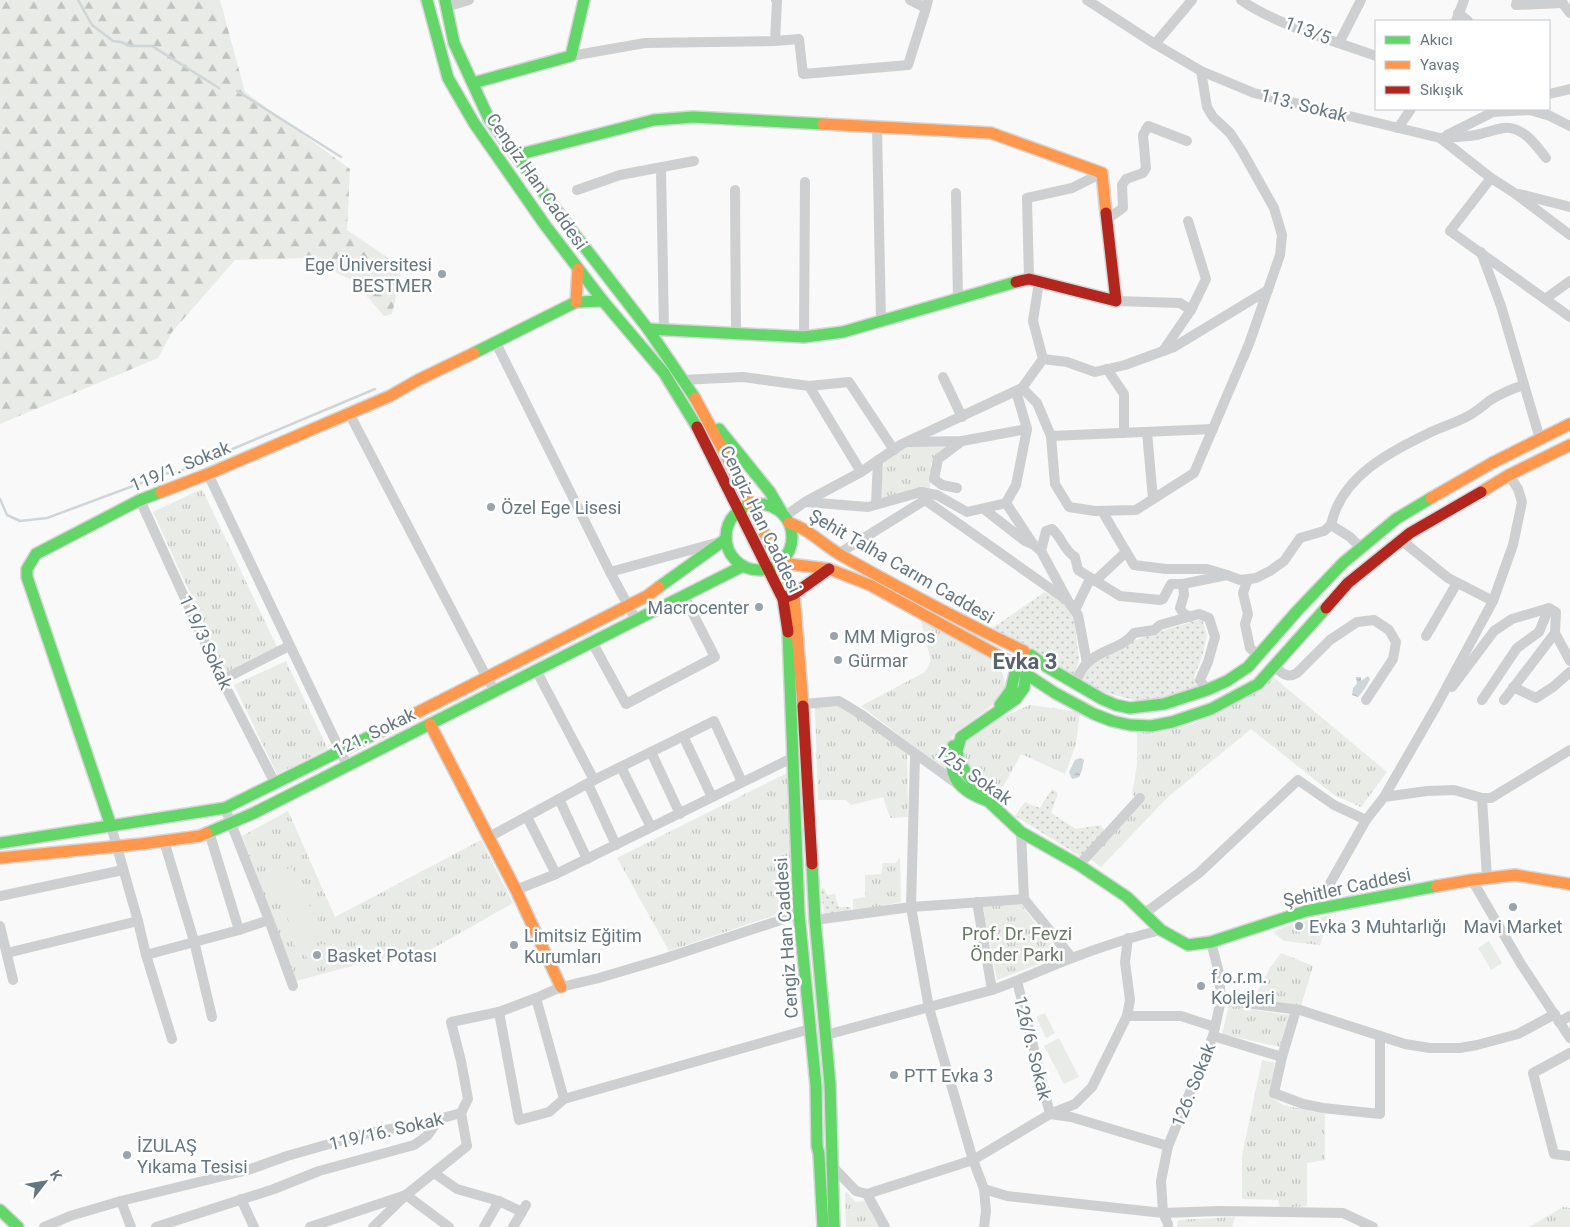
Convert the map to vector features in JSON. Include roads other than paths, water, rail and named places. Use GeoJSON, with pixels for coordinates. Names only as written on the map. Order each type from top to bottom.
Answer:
{"type":"FeatureCollection","features":[{"type":"Feature","properties":{"kind":"street","name":"Cengiz Han Caddesi"},"geometry":{"type":"LineString","coordinates":[[427,0],[448,78],[474,123],[578,269],[664,373],[700,431],[767,570],[788,596],[799,914],[816,1086],[823,1227]]}},
{"type":"Feature","properties":{"kind":"street"},"geometry":{"type":"LineString","coordinates":[[445,3],[469,0]]}},
{"type":"Feature","properties":{"kind":"street"},"geometry":{"type":"LineString","coordinates":[[571,56],[584,0]]}},
{"type":"Feature","properties":{"kind":"street"},"geometry":{"type":"LineString","coordinates":[[776,0],[776,41]]}},
{"type":"Feature","properties":{"kind":"street"},"geometry":{"type":"LineString","coordinates":[[473,83],[571,56],[645,43],[776,41],[798,38],[803,74],[908,64],[927,4],[910,0]]}},
{"type":"Feature","properties":{"kind":"street","name":"113. Sokak"},"geometry":{"type":"LineString","coordinates":[[1087,0],[1201,71],[1254,93],[1440,138],[1491,178],[1513,192],[1570,235]]}},
{"type":"Feature","properties":{"kind":"street"},"geometry":{"type":"LineString","coordinates":[[1155,44],[1192,0]]}},
{"type":"Feature","properties":{"kind":"street","name":"113/5"},"geometry":{"type":"LineString","coordinates":[[1242,0],[1273,17],[1375,56]]}},
{"type":"Feature","properties":{"kind":"street"},"geometry":{"type":"LineString","coordinates":[[1339,43],[1361,0]]}},
{"type":"Feature","properties":{"kind":"street"},"geometry":{"type":"LineString","coordinates":[[1457,17],[1464,0]]}},
{"type":"Feature","properties":{"kind":"street"},"geometry":{"type":"LineString","coordinates":[[1517,0],[1516,4],[1561,2],[1570,13]]}},
{"type":"Feature","properties":{"kind":"street","name":"Cengiz Han Caddesi"},"geometry":{"type":"LineString","coordinates":[[445,3],[454,43],[489,118],[569,227],[648,329],[694,397],[781,562],[788,596],[803,704],[815,920],[830,1084],[834,1227]]}},
{"type":"Feature","properties":{"kind":"street"},"geometry":{"type":"LineString","coordinates":[[1019,389],[1037,404],[1051,436],[1055,484],[1069,507],[1102,511],[1136,510],[1194,473],[1250,344],[1280,255],[1282,235],[1274,208],[1242,150],[1230,133],[1213,117],[1207,107],[1201,71]]}},
{"type":"Feature","properties":{"kind":"street"},"geometry":{"type":"LineString","coordinates":[[1553,93],[1570,89]]}},
{"type":"Feature","properties":{"kind":"street"},"geometry":{"type":"LineString","coordinates":[[1398,128],[1410,110]]}},
{"type":"Feature","properties":{"kind":"street"},"geometry":{"type":"LineString","coordinates":[[1440,138],[1496,111],[1530,110],[1550,116],[1567,125],[1570,132]]}},
{"type":"Feature","properties":{"kind":"street"},"geometry":{"type":"LineString","coordinates":[[517,155],[654,120],[693,117],[991,133],[1102,173]]}},
{"type":"Feature","properties":{"kind":"street"},"geometry":{"type":"LineString","coordinates":[[1107,219],[1122,208],[1122,185],[1126,179],[1143,173],[1146,168],[1143,134],[1148,126],[1186,141]]}},
{"type":"Feature","properties":{"kind":"street"},"geometry":{"type":"LineString","coordinates":[[877,127],[881,322]]}},
{"type":"Feature","properties":{"kind":"street"},"geometry":{"type":"LineString","coordinates":[[1440,138],[1475,135],[1505,128],[1513,129],[1522,132],[1546,158]]}},
{"type":"Feature","properties":{"kind":"street"},"geometry":{"type":"LineString","coordinates":[[576,190],[620,175],[694,161]]}},
{"type":"Feature","properties":{"kind":"street"},"geometry":{"type":"LineString","coordinates":[[661,168],[664,330]]}},
{"type":"Feature","properties":{"kind":"street"},"geometry":{"type":"LineString","coordinates":[[1102,173],[1116,301]]}},
{"type":"Feature","properties":{"kind":"street"},"geometry":{"type":"LineString","coordinates":[[1043,359],[1033,321],[1034,281],[1027,198],[1072,188],[1102,173]]}},
{"type":"Feature","properties":{"kind":"street"},"geometry":{"type":"LineString","coordinates":[[1491,178],[1450,231],[1570,317]]}},
{"type":"Feature","properties":{"kind":"street"},"geometry":{"type":"LineString","coordinates":[[804,337],[805,182]]}},
{"type":"Feature","properties":{"kind":"street"},"geometry":{"type":"LineString","coordinates":[[735,190],[736,334]]}},
{"type":"Feature","properties":{"kind":"street"},"geometry":{"type":"LineString","coordinates":[[1513,192],[1570,207]]}},
{"type":"Feature","properties":{"kind":"street"},"geometry":{"type":"LineString","coordinates":[[956,193],[958,299]]}},
{"type":"Feature","properties":{"kind":"street"},"geometry":{"type":"LineString","coordinates":[[1163,351],[1191,310],[1206,279],[1188,221]]}},
{"type":"Feature","properties":{"kind":"street"},"geometry":{"type":"LineString","coordinates":[[1481,252],[1501,306],[1540,439],[1547,456]]}},
{"type":"Feature","properties":{"kind":"street"},"geometry":{"type":"LineString","coordinates":[[576,302],[578,269]]}},
{"type":"Feature","properties":{"kind":"street"},"geometry":{"type":"LineString","coordinates":[[648,329],[804,337],[842,332],[995,288],[1034,281],[1116,301],[1180,303],[1191,310]]}},
{"type":"Feature","properties":{"kind":"street"},"geometry":{"type":"LineString","coordinates":[[1545,299],[1570,282]]}},
{"type":"Feature","properties":{"kind":"street"},"geometry":{"type":"LineString","coordinates":[[1043,359],[1067,362],[1095,372],[1125,365],[1174,348],[1268,290]]}},
{"type":"Feature","properties":{"kind":"street","name":"119/1. Sokak"},"geometry":{"type":"LineString","coordinates":[[111,826],[27,577],[30,561],[36,554],[140,500],[208,474],[390,396],[418,380],[576,302],[604,301]]}},
{"type":"Feature","properties":{"kind":"street"},"geometry":{"type":"LineString","coordinates":[[496,343],[610,572],[636,620]]}},
{"type":"Feature","properties":{"kind":"street"},"geometry":{"type":"LineString","coordinates":[[786,518],[805,502],[861,472],[907,442],[1019,389],[1043,359]]}},
{"type":"Feature","properties":{"kind":"street"},"geometry":{"type":"LineString","coordinates":[[1106,369],[1124,394],[1124,433]]}},
{"type":"Feature","properties":{"kind":"street"},"geometry":{"type":"LineString","coordinates":[[682,380],[743,377],[809,386],[849,382],[894,450]]}},
{"type":"Feature","properties":{"kind":"street"},"geometry":{"type":"LineString","coordinates":[[943,377],[962,417]]}},
{"type":"Feature","properties":{"kind":"street"},"geometry":{"type":"LineString","coordinates":[[1102,511],[1134,565],[1166,569],[1207,569],[1240,580],[1256,578],[1284,561],[1300,538],[1324,531],[1331,525],[1333,515],[1348,487],[1358,476],[1375,463],[1430,432],[1470,415],[1490,400],[1507,391],[1524,385]]}},
{"type":"Feature","properties":{"kind":"street"},"geometry":{"type":"LineString","coordinates":[[809,386],[861,472]]}},
{"type":"Feature","properties":{"kind":"street"},"geometry":{"type":"LineString","coordinates":[[805,502],[868,507],[876,504],[937,495],[967,512],[1006,503],[1016,485],[1027,429],[1019,389]]}},
{"type":"Feature","properties":{"kind":"street"},"geometry":{"type":"LineString","coordinates":[[694,397],[770,492],[786,518],[792,532],[790,549],[781,562],[767,570],[754,570],[743,566],[731,554],[724,540],[731,519],[739,510],[751,505],[767,505],[786,518]]}},
{"type":"Feature","properties":{"kind":"street"},"geometry":{"type":"LineString","coordinates":[[349,413],[495,691]]}},
{"type":"Feature","properties":{"kind":"street","name":"Şehit Talha Carım Caddesi"},"geometry":{"type":"LineString","coordinates":[[786,518],[838,554],[966,624],[1027,653],[1102,700],[1130,708],[1164,704],[1207,690],[1227,681],[1248,667],[1311,596],[1344,563],[1396,519],[1496,461],[1570,424]]}},
{"type":"Feature","properties":{"kind":"street"},"geometry":{"type":"LineString","coordinates":[[907,442],[962,441],[1027,429]]}},
{"type":"Feature","properties":{"kind":"street"},"geometry":{"type":"LineString","coordinates":[[1051,436],[1213,429]]}},
{"type":"Feature","properties":{"kind":"street"},"geometry":{"type":"LineString","coordinates":[[1147,432],[1153,499]]}},
{"type":"Feature","properties":{"kind":"street"},"geometry":{"type":"LineString","coordinates":[[957,488],[942,485],[934,479],[938,459],[962,441]]}},
{"type":"Feature","properties":{"kind":"street","name":"Şehit Talha Carım Caddesi"},"geometry":{"type":"LineString","coordinates":[[781,562],[829,569],[870,585],[974,641],[1017,670],[1094,714],[1130,725],[1151,726],[1172,722],[1211,709],[1258,684],[1348,583],[1410,533],[1505,477],[1570,445]]}},
{"type":"Feature","properties":{"kind":"street"},"geometry":{"type":"LineString","coordinates":[[876,504],[878,460]]}},
{"type":"Feature","properties":{"kind":"street"},"geometry":{"type":"LineString","coordinates":[[1315,910],[1366,820],[1384,797],[1438,705],[1493,601],[1513,546],[1522,502],[1518,488],[1505,477],[1496,461]]}},
{"type":"Feature","properties":{"kind":"street"},"geometry":{"type":"LineString","coordinates":[[208,474],[347,765]]}},
{"type":"Feature","properties":{"kind":"street"},"geometry":{"type":"LineString","coordinates":[[937,495],[942,485]]}},
{"type":"Feature","properties":{"kind":"street"},"geometry":{"type":"LineString","coordinates":[[838,554],[923,496]]}},
{"type":"Feature","properties":{"kind":"street"},"geometry":{"type":"LineString","coordinates":[[923,496],[1068,601]]}},
{"type":"Feature","properties":{"kind":"street","name":"119/3 Sokak"},"geometry":{"type":"LineString","coordinates":[[140,500],[222,680],[275,783]]}},
{"type":"Feature","properties":{"kind":"street"},"geometry":{"type":"LineString","coordinates":[[1006,503],[1037,548],[1078,615],[1087,662]]}},
{"type":"Feature","properties":{"kind":"street"},"geometry":{"type":"LineString","coordinates":[[984,509],[1037,548]]}},
{"type":"Feature","properties":{"kind":"street"},"geometry":{"type":"LineString","coordinates":[[1331,525],[1350,537],[1361,548]]}},
{"type":"Feature","properties":{"kind":"street"},"geometry":{"type":"LineString","coordinates":[[1037,548],[1046,531],[1052,529],[1060,536],[1067,552],[1074,557],[1078,570],[1120,596],[1160,600],[1163,599],[1171,584],[1183,584],[1227,575]]}},
{"type":"Feature","properties":{"kind":"street"},"geometry":{"type":"LineString","coordinates":[[610,572],[724,540]]}},
{"type":"Feature","properties":{"kind":"street","name":"121. Sokak"},"geometry":{"type":"LineString","coordinates":[[0,843],[225,808],[647,596],[724,540]]}},
{"type":"Feature","properties":{"kind":"street"},"geometry":{"type":"LineString","coordinates":[[1401,540],[1448,578],[1493,601]]}},
{"type":"Feature","properties":{"kind":"street"},"geometry":{"type":"LineString","coordinates":[[1075,610],[1093,580],[1126,552]]}},
{"type":"Feature","properties":{"kind":"street","name":"121. Sokak"},"geometry":{"type":"LineString","coordinates":[[0,858],[200,836],[254,813],[743,566]]}},
{"type":"Feature","properties":{"kind":"street"},"geometry":{"type":"LineString","coordinates":[[788,596],[829,569]]}},
{"type":"Feature","properties":{"kind":"street"},"geometry":{"type":"LineString","coordinates":[[1248,579],[1243,593],[1248,614],[1245,624],[1250,648],[1258,656]]}},
{"type":"Feature","properties":{"kind":"street"},"geometry":{"type":"LineString","coordinates":[[1426,636],[1457,583]]}},
{"type":"Feature","properties":{"kind":"street"},"geometry":{"type":"LineString","coordinates":[[1183,584],[1184,595],[1180,608],[1190,617]]}},
{"type":"Feature","properties":{"kind":"street"},"geometry":{"type":"LineString","coordinates":[[592,642],[626,704],[714,657],[684,596]]}},
{"type":"Feature","properties":{"kind":"street"},"geometry":{"type":"LineString","coordinates":[[1438,705],[1465,672],[1494,631],[1512,619],[1548,608],[1556,612],[1555,633],[1570,661]]}},
{"type":"Feature","properties":{"kind":"street"},"geometry":{"type":"LineString","coordinates":[[1482,700],[1517,648],[1539,632],[1548,608]]}},
{"type":"Feature","properties":{"kind":"street"},"geometry":{"type":"LineString","coordinates":[[1074,684],[1087,662],[1112,646],[1129,640],[1134,633],[1154,630],[1160,625],[1199,614],[1209,618],[1215,637],[1208,662],[1200,680],[1207,690]]}},
{"type":"Feature","properties":{"kind":"street"},"geometry":{"type":"LineString","coordinates":[[1274,666],[1286,676],[1292,676],[1298,673],[1330,640],[1357,622],[1374,620],[1389,630],[1396,642],[1392,658],[1366,700]]}},
{"type":"Feature","properties":{"kind":"street"},"geometry":{"type":"LineString","coordinates":[[1504,700],[1555,633]]}},
{"type":"Feature","properties":{"kind":"street"},"geometry":{"type":"LineString","coordinates":[[222,680],[290,646]]}},
{"type":"Feature","properties":{"kind":"street"},"geometry":{"type":"LineString","coordinates":[[989,802],[969,777],[959,761],[957,751],[962,737],[1016,699],[1024,688],[1017,670],[1013,655],[1027,653],[1033,666],[1029,672],[1017,670]]}},
{"type":"Feature","properties":{"kind":"street"},"geometry":{"type":"LineString","coordinates":[[536,670],[591,782],[616,845]]}},
{"type":"Feature","properties":{"kind":"street"},"geometry":{"type":"LineString","coordinates":[[969,777],[957,784],[950,770],[954,742],[1006,699],[1015,680],[1017,670]]}},
{"type":"Feature","properties":{"kind":"street"},"geometry":{"type":"LineString","coordinates":[[1514,687],[1536,698],[1570,672]]}},
{"type":"Feature","properties":{"kind":"street","name":"125. Sokak"},"geometry":{"type":"LineString","coordinates":[[803,704],[839,701],[862,715],[974,797],[989,802],[1021,832],[1079,865],[1145,912]]}},
{"type":"Feature","properties":{"kind":"street"},"geometry":{"type":"LineString","coordinates":[[1130,708],[1130,725]]}},
{"type":"Feature","properties":{"kind":"street"},"geometry":{"type":"LineString","coordinates":[[489,838],[591,782],[714,721],[742,782]]}},
{"type":"Feature","properties":{"kind":"street"},"geometry":{"type":"LineString","coordinates":[[430,724],[516,890],[561,987]]}},
{"type":"Feature","properties":{"kind":"street"},"geometry":{"type":"LineString","coordinates":[[684,736],[712,798]]}},
{"type":"Feature","properties":{"kind":"street"},"geometry":{"type":"LineString","coordinates":[[1384,797],[1427,791],[1454,790],[1482,798],[1491,798],[1570,750]]}},
{"type":"Feature","properties":{"kind":"street"},"geometry":{"type":"LineString","coordinates":[[651,752],[680,814]]}},
{"type":"Feature","properties":{"kind":"street"},"geometry":{"type":"LineString","coordinates":[[916,755],[911,907],[930,1008],[973,1160],[984,1189],[986,1211],[984,1227]]}},
{"type":"Feature","properties":{"kind":"street"},"geometry":{"type":"LineString","coordinates":[[516,890],[556,874],[794,758]]}},
{"type":"Feature","properties":{"kind":"street"},"geometry":{"type":"LineString","coordinates":[[621,767],[651,827]]}},
{"type":"Feature","properties":{"kind":"street"},"geometry":{"type":"LineString","coordinates":[[1145,912],[1199,873],[1298,780],[1334,805],[1366,820]]}},
{"type":"Feature","properties":{"kind":"street"},"geometry":{"type":"LineString","coordinates":[[1079,865],[1140,798]]}},
{"type":"Feature","properties":{"kind":"street"},"geometry":{"type":"LineString","coordinates":[[1482,798],[1487,878]]}},
{"type":"Feature","properties":{"kind":"street"},"geometry":{"type":"LineString","coordinates":[[559,799],[587,858]]}},
{"type":"Feature","properties":{"kind":"street"},"geometry":{"type":"LineString","coordinates":[[225,808],[269,920],[292,986]]}},
{"type":"Feature","properties":{"kind":"street"},"geometry":{"type":"LineString","coordinates":[[527,817],[556,874]]}},
{"type":"Feature","properties":{"kind":"street"},"geometry":{"type":"LineString","coordinates":[[111,826],[146,955],[172,1039]]}},
{"type":"Feature","properties":{"kind":"street"},"geometry":{"type":"LineString","coordinates":[[209,832],[239,930]]}},
{"type":"Feature","properties":{"kind":"street"},"geometry":{"type":"LineString","coordinates":[[1021,832],[1024,899],[1072,958]]}},
{"type":"Feature","properties":{"kind":"street"},"geometry":{"type":"LineString","coordinates":[[164,841],[194,942],[212,1017]]}},
{"type":"Feature","properties":{"kind":"street"},"geometry":{"type":"LineString","coordinates":[[0,896],[68,880],[123,870]]}},
{"type":"Feature","properties":{"kind":"street","name":"Şehitler Caddesi"},"geometry":{"type":"LineString","coordinates":[[1145,912],[1161,930],[1188,945],[1211,942],[1254,927],[1339,904],[1472,880],[1515,875],[1570,884]]}},
{"type":"Feature","properties":{"kind":"street"},"geometry":{"type":"LineString","coordinates":[[1472,880],[1521,964],[1570,1038]]}},
{"type":"Feature","properties":{"kind":"street"},"geometry":{"type":"LineString","coordinates":[[815,920],[911,907],[1024,899]]}},
{"type":"Feature","properties":{"kind":"street"},"geometry":{"type":"LineString","coordinates":[[977,902],[992,990]]}},
{"type":"Feature","properties":{"kind":"street","name":"119/16. Sokak"},"geometry":{"type":"LineString","coordinates":[[44,1227],[70,1216],[121,1201],[248,1170],[287,1156],[364,1134],[438,1120],[461,1113],[468,1099],[462,1061],[451,1022],[499,1012],[561,987],[664,959],[799,914]]}},
{"type":"Feature","properties":{"kind":"street"},"geometry":{"type":"LineString","coordinates":[[146,955],[269,920]]}},
{"type":"Feature","properties":{"kind":"street"},"geometry":{"type":"LineString","coordinates":[[7,953],[138,921]]}},
{"type":"Feature","properties":{"kind":"street"},"geometry":{"type":"LineString","coordinates":[[0,926],[13,980]]}},
{"type":"Feature","properties":{"kind":"street"},"geometry":{"type":"LineString","coordinates":[[826,1035],[992,990],[1128,938],[1161,930]]}},
{"type":"Feature","properties":{"kind":"street"},"geometry":{"type":"LineString","coordinates":[[819,1154],[856,1191],[867,1194],[973,1160],[1050,1114],[1075,1104],[1092,1087],[1127,1016],[1130,1000],[1126,962],[1128,938]]}},
{"type":"Feature","properties":{"kind":"street","name":"126. Sokak"},"geometry":{"type":"LineString","coordinates":[[1168,1227],[1163,1213],[1161,1181],[1168,1146],[1214,1032],[1221,1000],[1219,972],[1211,942]]}},
{"type":"Feature","properties":{"kind":"street","name":"126/6. Sokak"},"geometry":{"type":"LineString","coordinates":[[1017,981],[1050,1114]]}},
{"type":"Feature","properties":{"kind":"street"},"geometry":{"type":"LineString","coordinates":[[536,998],[564,1099]]}},
{"type":"Feature","properties":{"kind":"street"},"geometry":{"type":"LineString","coordinates":[[1221,1000],[1296,1010],[1405,1044],[1422,1047],[1460,1048],[1518,1034],[1557,1018],[1570,1016]]}},
{"type":"Feature","properties":{"kind":"street"},"geometry":{"type":"LineString","coordinates":[[1296,1010],[1282,1056],[1274,1093],[1302,1104],[1380,1114],[1380,1036]]}},
{"type":"Feature","properties":{"kind":"street"},"geometry":{"type":"LineString","coordinates":[[499,1012],[519,1120],[549,1112],[564,1099],[810,1029]]}},
{"type":"Feature","properties":{"kind":"street"},"geometry":{"type":"LineString","coordinates":[[1127,1016],[1181,1016],[1214,1032],[1282,1056]]}},
{"type":"Feature","properties":{"kind":"street"},"geometry":{"type":"LineString","coordinates":[[1570,1052],[1533,1074],[1554,1154],[1570,1156]]}},
{"type":"Feature","properties":{"kind":"street"},"geometry":{"type":"LineString","coordinates":[[372,1227],[406,1195],[467,1146],[461,1113]]}},
{"type":"Feature","properties":{"kind":"street"},"geometry":{"type":"LineString","coordinates":[[1050,1114],[1071,1117],[1168,1146]]}},
{"type":"Feature","properties":{"kind":"street"},"geometry":{"type":"LineString","coordinates":[[156,1227],[274,1189],[319,1171],[414,1144],[427,1136],[438,1120]]}},
{"type":"Feature","properties":{"kind":"street"},"geometry":{"type":"LineString","coordinates":[[434,1173],[457,1189],[524,1208],[513,1227]]}},
{"type":"Feature","properties":{"kind":"street"},"geometry":{"type":"LineString","coordinates":[[984,1189],[1007,1196],[1163,1213],[1343,1213],[1373,1227]]}},
{"type":"Feature","properties":{"kind":"street"},"geometry":{"type":"LineString","coordinates":[[867,1194],[885,1227]]}},
{"type":"Feature","properties":{"kind":"street"},"geometry":{"type":"LineString","coordinates":[[310,1227],[406,1195]]}},
{"type":"Feature","properties":{"kind":"street"},"geometry":{"type":"LineString","coordinates":[[406,1195],[449,1227]]}},
{"type":"Feature","properties":{"kind":"street"},"geometry":{"type":"LineString","coordinates":[[241,1199],[254,1227]]}},
{"type":"Feature","properties":{"kind":"street"},"geometry":{"type":"LineString","coordinates":[[121,1201],[131,1227]]}},
{"type":"Feature","properties":{"kind":"street"},"geometry":{"type":"LineString","coordinates":[[484,1227],[499,1201]]}},
{"type":"Feature","properties":{"kind":"street"},"geometry":{"type":"LineString","coordinates":[[1,1212],[18,1227]]}},
{"type":"Feature","properties":{"kind":"water"},"geometry":{"type":"Polygon","coordinates":[[[1368,676],[1370,679],[1360,695],[1358,697],[1352,695],[1353,688],[1357,684],[1356,677],[1361,677],[1361,681],[1368,676]]]}},
{"type":"Feature","properties":{"kind":"water"},"geometry":{"type":"Polygon","coordinates":[[[1080,758],[1084,760],[1082,770],[1079,777],[1072,779],[1069,772],[1075,760],[1080,758]]]}},
{"type":"Feature","properties":{"kind":"waterway"},"geometry":{"type":"LineString","coordinates":[[78,0],[92,25],[113,41],[131,46],[152,46],[219,88]]}},
{"type":"Feature","properties":{"kind":"waterway"},"geometry":{"type":"LineString","coordinates":[[237,91],[341,157]]}},
{"type":"Feature","properties":{"kind":"waterway"},"geometry":{"type":"LineString","coordinates":[[0,499],[7,515],[20,521],[47,518],[168,473],[179,472],[202,459],[218,455],[375,389]]}},
{"type":"Feature","properties":{"kind":"place","name":"Ege Üniversitesi BESTMER"},"geometry":{"type":"Point","coordinates":[442,274]}},
{"type":"Feature","properties":{"kind":"place","name":"Özel Ege Lisesi"},"geometry":{"type":"Point","coordinates":[491,507]}},
{"type":"Feature","properties":{"kind":"place","name":"Macrocenter"},"geometry":{"type":"Point","coordinates":[759,607]}},
{"type":"Feature","properties":{"kind":"place","name":"MM Migros"},"geometry":{"type":"Point","coordinates":[834,636]}},
{"type":"Feature","properties":{"kind":"place","name":"Gürmar"},"geometry":{"type":"Point","coordinates":[838,660]}},
{"type":"Feature","properties":{"kind":"place","name":"Mavi Market"},"geometry":{"type":"Point","coordinates":[1513,907]}},
{"type":"Feature","properties":{"kind":"place","name":"Evka 3 Muhtarlığı"},"geometry":{"type":"Point","coordinates":[1299,926]}},
{"type":"Feature","properties":{"kind":"place","name":"Limitsiz Eğitim Kurumları"},"geometry":{"type":"Point","coordinates":[514,945]}},
{"type":"Feature","properties":{"kind":"place","name":"Basket Potası"},"geometry":{"type":"Point","coordinates":[317,955]}},
{"type":"Feature","properties":{"kind":"place","name":"f.o.r.m. Kolejleri"},"geometry":{"type":"Point","coordinates":[1201,986]}},
{"type":"Feature","properties":{"kind":"place","name":"PTT Evka 3"},"geometry":{"type":"Point","coordinates":[894,1075]}},
{"type":"Feature","properties":{"kind":"place","name":"İZULAŞ Yıkama Tesisi"},"geometry":{"type":"Point","coordinates":[127,1155]}},
{"type":"Feature","properties":{"kind":"district","name":"Evka 3"},"geometry":{"type":"Point","coordinates":[1025,661]}},
{"type":"Feature","properties":{"kind":"park label","name":"Prof. Dr. Fevzi Önder Parkı"},"geometry":{"type":"Point","coordinates":[1017,943]}}]}
